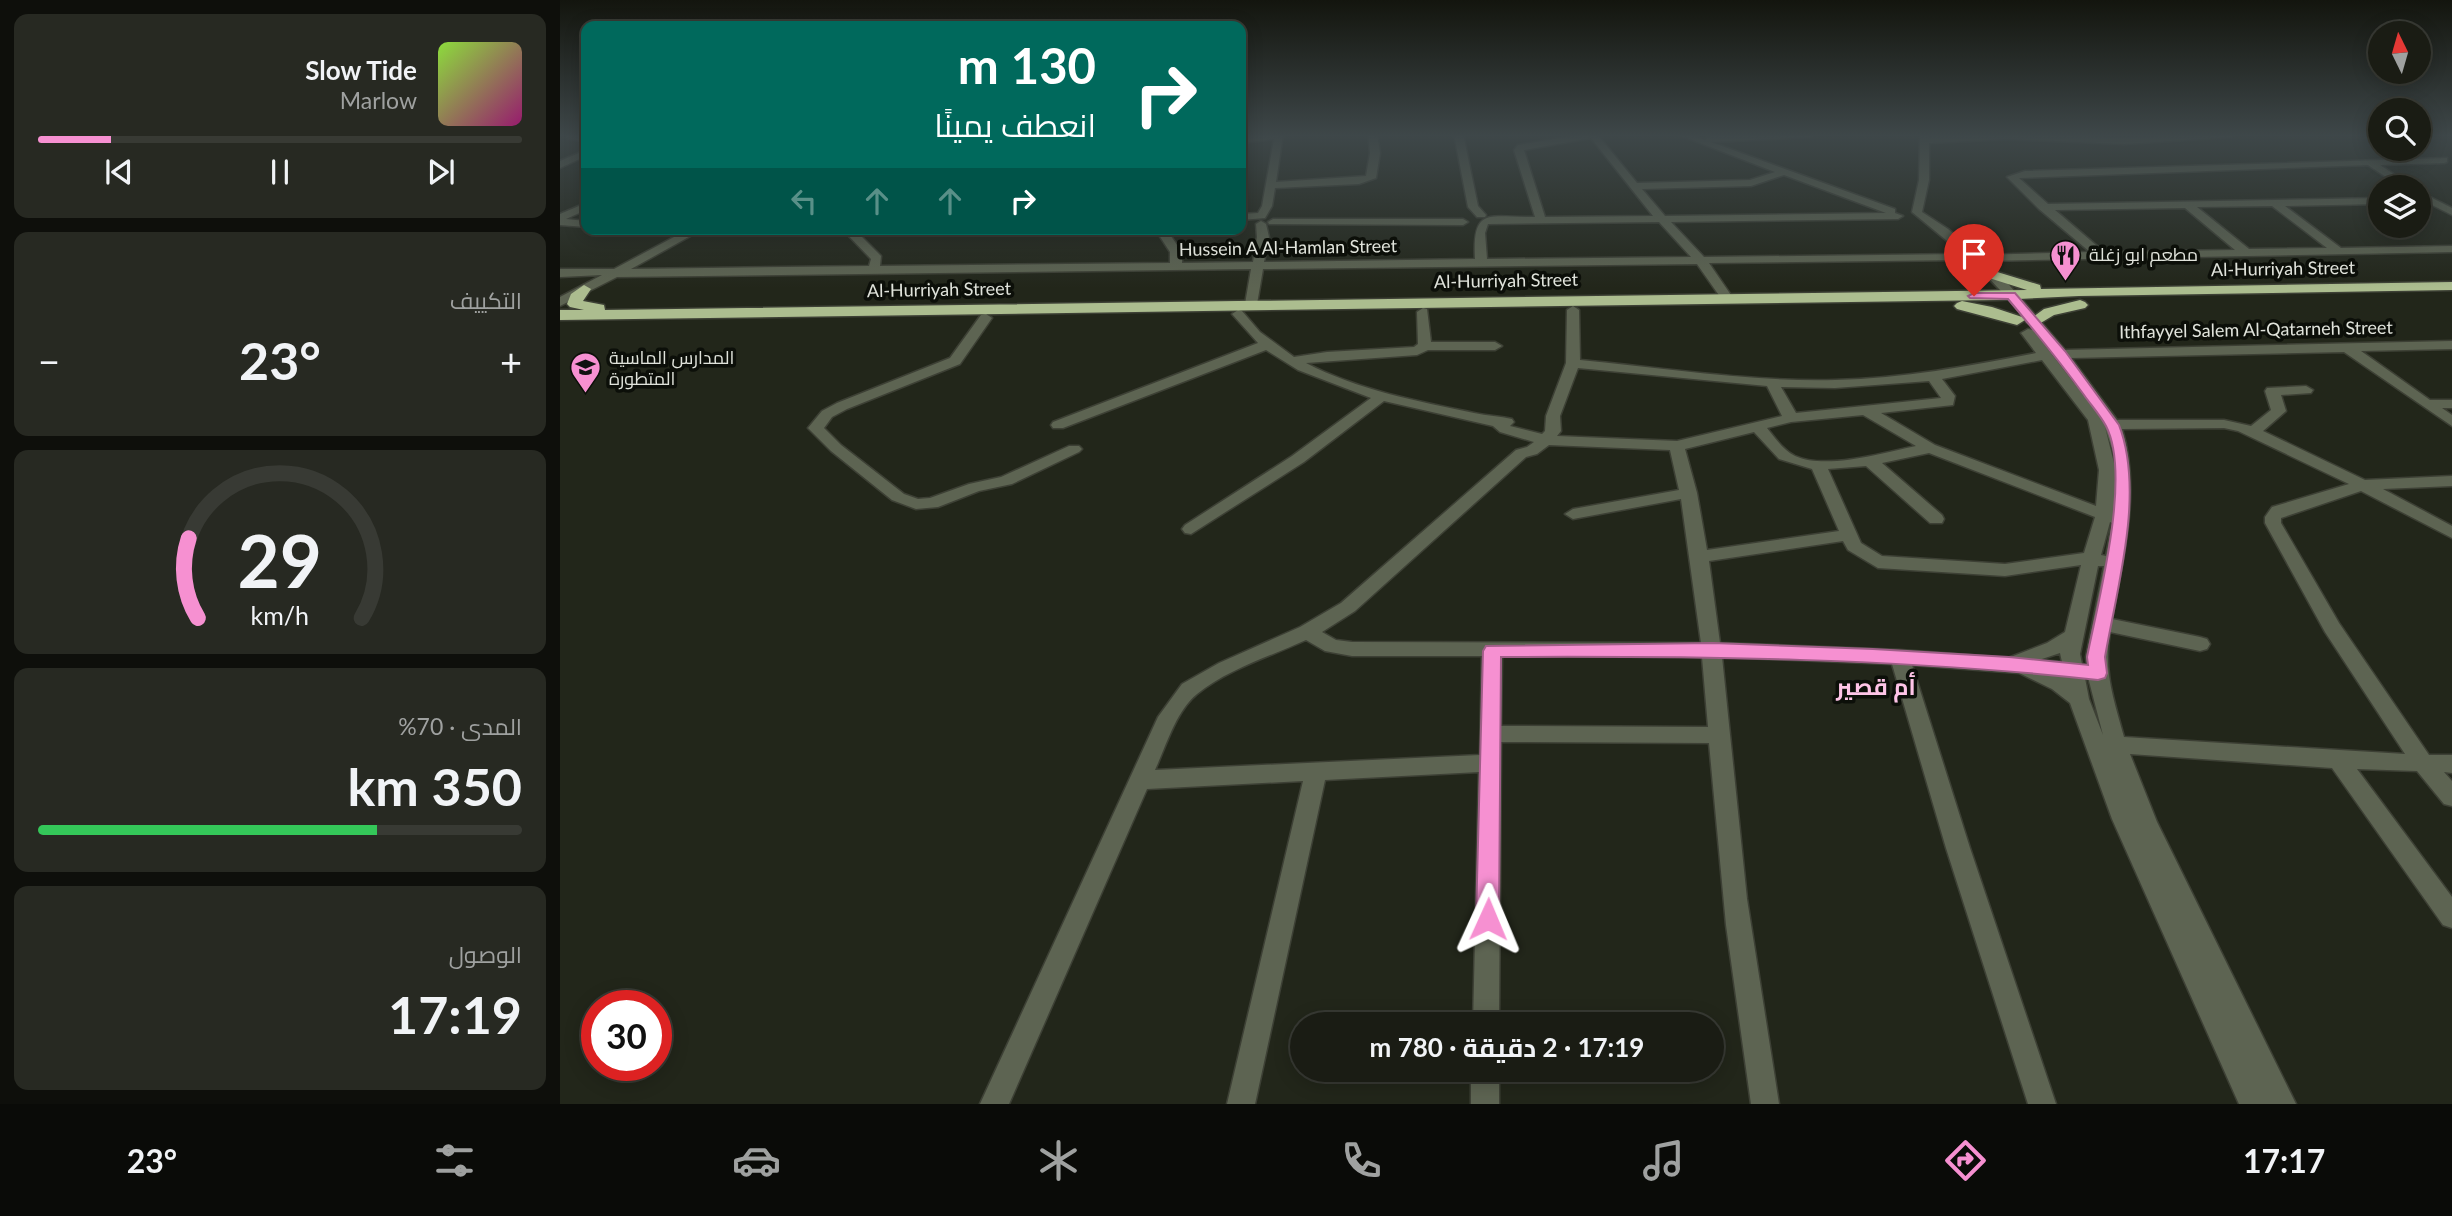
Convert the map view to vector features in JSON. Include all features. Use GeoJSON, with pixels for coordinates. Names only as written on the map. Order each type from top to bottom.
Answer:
{"type":"FeatureCollection","features":[{"type":"Feature","properties":{"kind":"highway"},"geometry":{"type":"LineString","coordinates":[[1927,296],[1967,288],[1987,275],[2080,299]]}},
{"type":"Feature","properties":{"kind":"highway","name":"Al-Hurriyah Street"},"geometry":{"type":"LineString","coordinates":[[563,323],[629,314],[1251,303],[1927,296],[2010,304],[2080,299],[2452,286]]}},
{"type":"Feature","properties":{"kind":"highway"},"geometry":{"type":"LineString","coordinates":[[584,289],[576,297],[575,304],[629,314]]}},
{"type":"Feature","properties":{"kind":"highway"},"geometry":{"type":"LineString","coordinates":[[2034,322],[2049,312],[2080,299]]}},
{"type":"Feature","properties":{"kind":"highway","name":"Al-Hurriyah Street"},"geometry":{"type":"LineString","coordinates":[[2080,299],[2452,300]]}},
{"type":"Feature","properties":{"kind":"highway","name":"Al-Hurriyah Street"},"geometry":{"type":"LineString","coordinates":[[563,323],[1962,306],[1987,310],[2010,304]]}},
{"type":"Feature","properties":{"kind":"street"},"geometry":{"type":"LineString","coordinates":[[1251,303],[1271,186],[1279,186]]}},
{"type":"Feature","properties":{"kind":"street"},"geometry":{"type":"LineString","coordinates":[[1469,186],[1481,263]]}},
{"type":"Feature","properties":{"kind":"street"},"geometry":{"type":"LineString","coordinates":[[1531,186],[1541,218]]}},
{"type":"Feature","properties":{"kind":"street"},"geometry":{"type":"LineString","coordinates":[[1636,186],[1661,186]]}},
{"type":"Feature","properties":{"kind":"street"},"geometry":{"type":"LineString","coordinates":[[1636,186],[1660,217],[1700,259],[1727,298]]}},
{"type":"Feature","properties":{"kind":"street"},"geometry":{"type":"LineString","coordinates":[[1829,186],[1905,211],[1987,275]]}},
{"type":"Feature","properties":{"kind":"street"},"geometry":{"type":"LineString","coordinates":[[1836,186],[1905,211],[1944,231],[1977,258],[1987,275],[2053,355],[2104,423],[2122,455],[2112,517],[2114,564],[2096,657],[2105,743],[2123,819],[2254,1104]]}},
{"type":"Feature","properties":{"kind":"street"},"geometry":{"type":"LineString","coordinates":[[1905,211],[1920,186]]}},
{"type":"Feature","properties":{"kind":"street"},"geometry":{"type":"LineString","coordinates":[[2021,186],[2100,255]]}},
{"type":"Feature","properties":{"kind":"street"},"geometry":{"type":"LineString","coordinates":[[2043,207],[2368,201]]}},
{"type":"Feature","properties":{"kind":"street"},"geometry":{"type":"LineString","coordinates":[[2431,202],[2452,212]]}},
{"type":"Feature","properties":{"kind":"street"},"geometry":{"type":"LineString","coordinates":[[2275,203],[2339,252]]}},
{"type":"Feature","properties":{"kind":"street"},"geometry":{"type":"LineString","coordinates":[[2188,205],[2246,253]]}},
{"type":"Feature","properties":{"kind":"street"},"geometry":{"type":"LineString","coordinates":[[560,220],[581,209]]}},
{"type":"Feature","properties":{"kind":"street"},"geometry":{"type":"LineString","coordinates":[[1246,219],[1845,216],[1905,211]]}},
{"type":"Feature","properties":{"kind":"street"},"geometry":{"type":"LineString","coordinates":[[560,220],[581,223]]}},
{"type":"Feature","properties":{"kind":"street"},"geometry":{"type":"LineString","coordinates":[[561,295],[584,289],[673,235]]}},
{"type":"Feature","properties":{"kind":"street"},"geometry":{"type":"LineString","coordinates":[[561,295],[686,235]]}},
{"type":"Feature","properties":{"kind":"street"},"geometry":{"type":"LineString","coordinates":[[853,235],[877,258],[873,271]]}},
{"type":"Feature","properties":{"kind":"street"},"geometry":{"type":"LineString","coordinates":[[1164,235],[1175,252],[1176,267]]}},
{"type":"Feature","properties":{"kind":"street"},"geometry":{"type":"LineString","coordinates":[[1977,258],[2452,249]]}},
{"type":"Feature","properties":{"kind":"street","name":"Hussein A Al-Hamlan Street"},"geometry":{"type":"LineString","coordinates":[[560,273],[1962,257]]}},
{"type":"Feature","properties":{"kind":"street"},"geometry":{"type":"LineString","coordinates":[[2010,304],[2034,322],[2053,355]]}},
{"type":"Feature","properties":{"kind":"street"},"geometry":{"type":"LineString","coordinates":[[994,1104],[1168,717],[1189,689],[1226,668],[1307,632],[1348,607],[1521,453],[1532,451],[1551,429],[1573,363],[1573,310]]}},
{"type":"Feature","properties":{"kind":"street"},"geometry":{"type":"LineString","coordinates":[[1423,312],[1425,346]]}},
{"type":"Feature","properties":{"kind":"street"},"geometry":{"type":"LineString","coordinates":[[1238,314],[1248,329],[1266,345],[1293,361],[1381,397],[1498,422],[1505,429],[1551,429],[1577,441],[1677,446],[1791,418],[1948,402],[1948,396],[1933,377]]}},
{"type":"Feature","properties":{"kind":"street"},"geometry":{"type":"LineString","coordinates":[[986,318],[955,361],[842,406],[827,414],[816,428],[835,448],[898,497],[916,504],[932,503],[975,487],[1006,481],[1074,449]]}},
{"type":"Feature","properties":{"kind":"street"},"geometry":{"type":"LineString","coordinates":[[1058,425],[1266,345]]}},
{"type":"Feature","properties":{"kind":"street","name":"Ithfayyel Salem Al-Qatarneh Street"},"geometry":{"type":"LineString","coordinates":[[1573,363],[1772,382],[1835,384],[1933,377],[2053,355],[2452,345]]}},
{"type":"Feature","properties":{"kind":"street"},"geometry":{"type":"LineString","coordinates":[[1293,361],[1327,356],[1417,351],[1425,346],[1495,346]]}},
{"type":"Feature","properties":{"kind":"street"},"geometry":{"type":"LineString","coordinates":[[2346,347],[2452,422]]}},
{"type":"Feature","properties":{"kind":"street"},"geometry":{"type":"LineString","coordinates":[[1772,382],[1791,418]]}},
{"type":"Feature","properties":{"kind":"street"},"geometry":{"type":"LineString","coordinates":[[2254,431],[2279,411],[2273,391],[2306,390]]}},
{"type":"Feature","properties":{"kind":"street"},"geometry":{"type":"LineString","coordinates":[[1191,529],[1298,459],[1381,397]]}},
{"type":"Feature","properties":{"kind":"street"},"geometry":{"type":"LineString","coordinates":[[2427,404],[2452,404]]}},
{"type":"Feature","properties":{"kind":"street"},"geometry":{"type":"LineString","coordinates":[[1867,411],[1930,448],[2112,517]]}},
{"type":"Feature","properties":{"kind":"street"},"geometry":{"type":"LineString","coordinates":[[2104,423],[2224,424],[2254,431],[2452,533]]}},
{"type":"Feature","properties":{"kind":"street"},"geometry":{"type":"LineString","coordinates":[[1758,427],[1781,454],[1790,460],[1818,465],[1869,460],[1930,448]]}},
{"type":"Feature","properties":{"kind":"street"},"geometry":{"type":"LineString","coordinates":[[1521,453],[1520,447],[1531,431],[1551,429]]}},
{"type":"Feature","properties":{"kind":"street"},"geometry":{"type":"LineString","coordinates":[[1677,446],[1701,556],[1713,650],[1735,899],[1765,1104]]}},
{"type":"Feature","properties":{"kind":"street"},"geometry":{"type":"LineString","coordinates":[[1869,460],[1936,519]]}},
{"type":"Feature","properties":{"kind":"street"},"geometry":{"type":"LineString","coordinates":[[1818,465],[1848,535],[1863,554],[1886,564],[2004,570],[2091,558],[2114,564]]}},
{"type":"Feature","properties":{"kind":"street"},"geometry":{"type":"LineString","coordinates":[[2452,481],[2363,485],[2278,510],[2273,517],[2273,523],[2332,627],[2423,763],[2452,797]]}},
{"type":"Feature","properties":{"kind":"street"},"geometry":{"type":"LineString","coordinates":[[1573,514],[1689,493]]}},
{"type":"Feature","properties":{"kind":"street"},"geometry":{"type":"LineString","coordinates":[[2112,517],[2091,558],[2072,637],[2072,669],[2079,699],[2146,822],[2282,1104]]}},
{"type":"Feature","properties":{"kind":"street"},"geometry":{"type":"LineString","coordinates":[[1701,556],[1848,535]]}},
{"type":"Feature","properties":{"kind":"street"},"geometry":{"type":"LineString","coordinates":[[2102,624],[2200,644]]}},
{"type":"Feature","properties":{"kind":"street"},"geometry":{"type":"LineString","coordinates":[[1307,632],[1332,646],[1342,648],[1492,651],[1713,650],[1900,657],[2098,673]]}},
{"type":"Feature","properties":{"kind":"street"},"geometry":{"type":"LineString","coordinates":[[2009,664],[2054,648],[2072,637]]}},
{"type":"Feature","properties":{"kind":"street"},"geometry":{"type":"LineString","coordinates":[[1486,1012],[1492,651]]}},
{"type":"Feature","properties":{"kind":"street"},"geometry":{"type":"LineString","coordinates":[[1900,657],[1958,848],[2042,1104]]}},
{"type":"Feature","properties":{"kind":"street"},"geometry":{"type":"LineString","coordinates":[[2009,664],[2059,684],[2079,699]]}},
{"type":"Feature","properties":{"kind":"street"},"geometry":{"type":"LineString","coordinates":[[1490,734],[1720,735]]}},
{"type":"Feature","properties":{"kind":"street"},"geometry":{"type":"LineString","coordinates":[[2105,743],[2338,760],[2452,764]]}},
{"type":"Feature","properties":{"kind":"street"},"geometry":{"type":"LineString","coordinates":[[2338,760],[2452,917]]}},
{"type":"Feature","properties":{"kind":"street"},"geometry":{"type":"LineString","coordinates":[[1140,780],[1490,763]]}},
{"type":"Feature","properties":{"kind":"street"},"geometry":{"type":"LineString","coordinates":[[1241,1104],[1317,771]]}},
{"type":"Feature","properties":{"kind":"street"},"geometry":{"type":"LineString","coordinates":[[1485,1082],[1485,1104]]}},
{"type":"Feature","properties":{"kind":"place","name":"مطعم ابو زغلة"},"geometry":{"type":"Point","coordinates":[2066,282]}},
{"type":"Feature","properties":{"kind":"place","name":"المدارس الماسية المتطورة"},"geometry":{"type":"Point","coordinates":[586,395]}},
{"type":"Feature","properties":{"kind":"district","name":"أم قصير"},"geometry":{"type":"Point","coordinates":[1876,687]}},
{"type":"Feature","properties":{"kind":"route"},"geometry":{"type":"LineString","coordinates":[[1488,919],[1492,651],[1713,650],[1900,657],[2098,673],[2096,657],[2121,520],[2122,455],[2118,439],[2113,425],[2061,354],[2011,295],[1974,296]]}}]}
